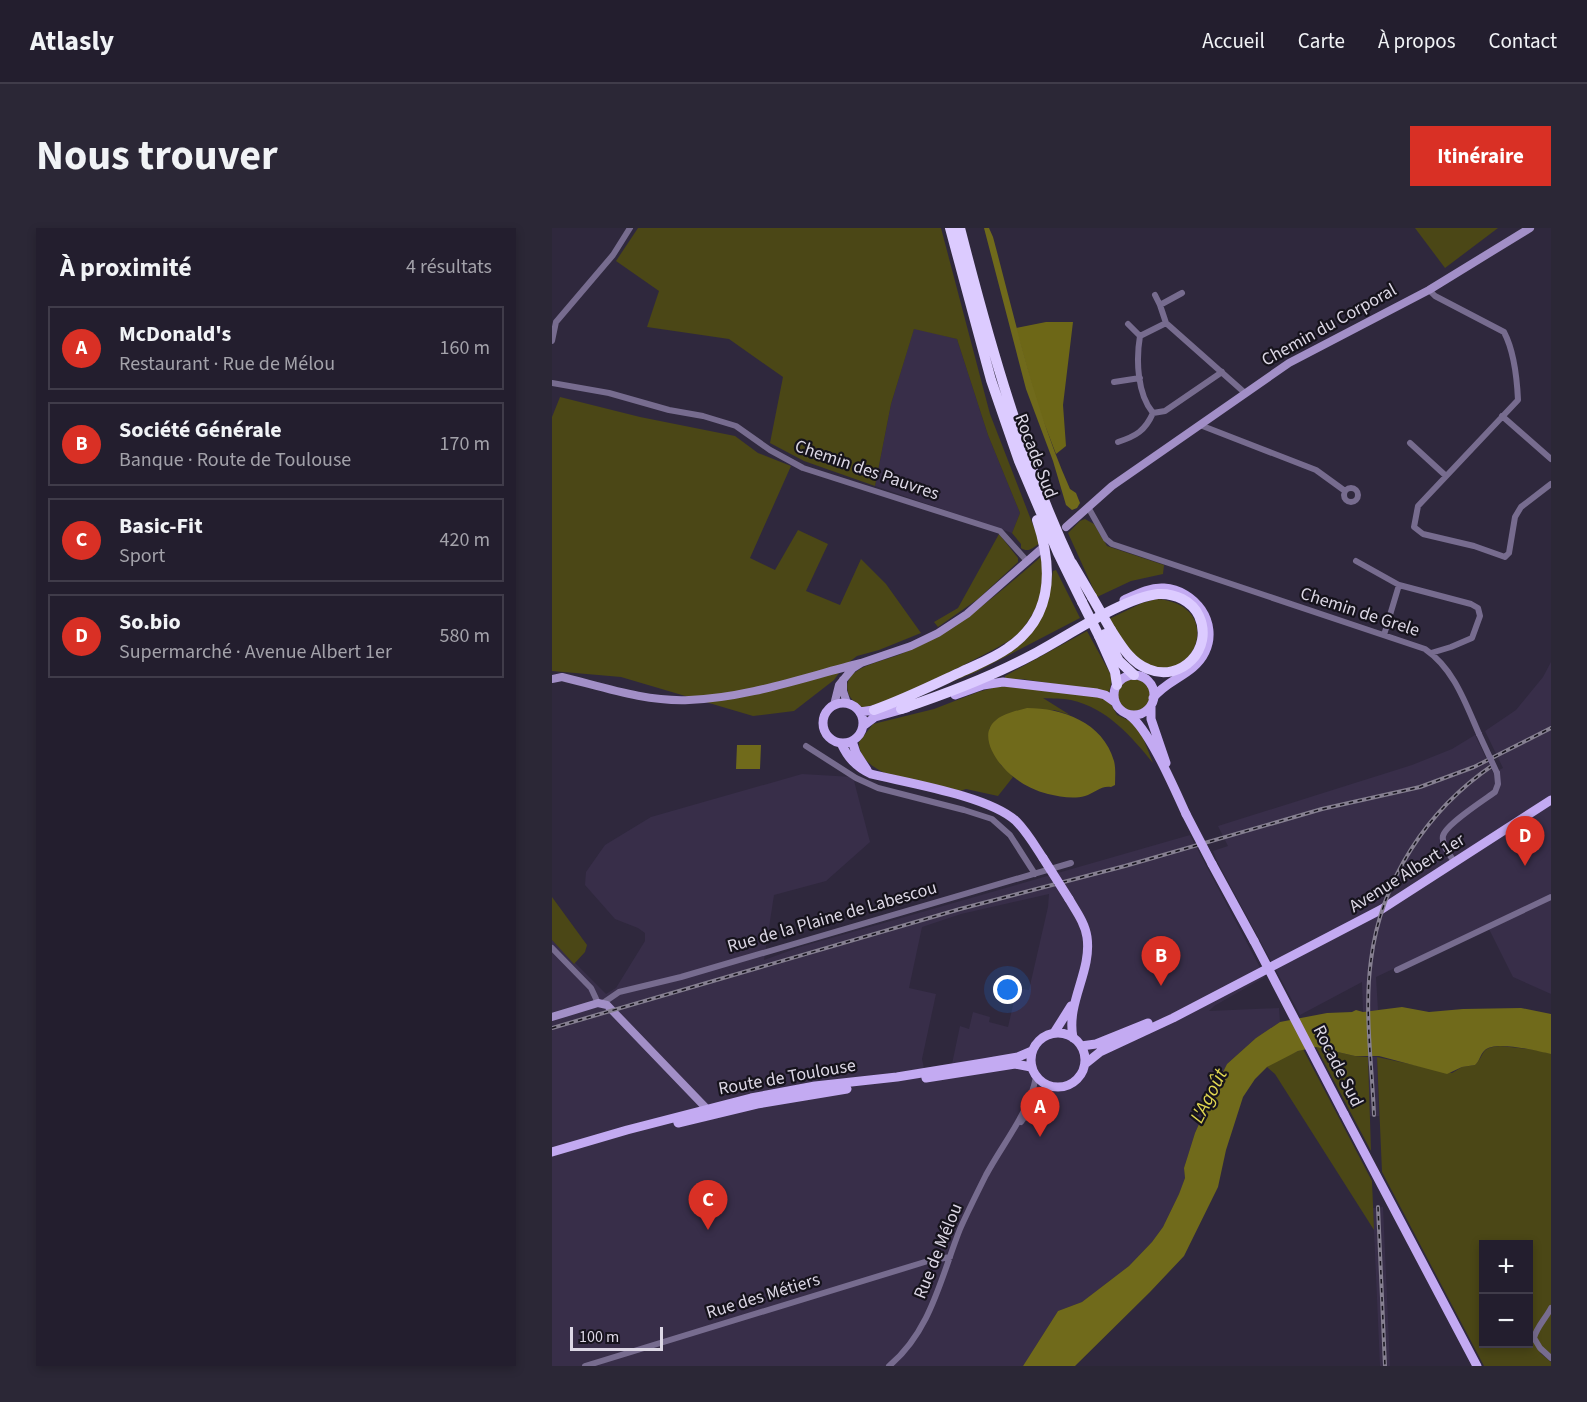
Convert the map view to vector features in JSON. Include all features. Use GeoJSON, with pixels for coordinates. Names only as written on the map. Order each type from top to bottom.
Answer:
{"type":"FeatureCollection","features":[{"type":"Feature","properties":{"kind":"highway","name":"Rocade Sud"},"geometry":{"type":"LineString","coordinates":[[950,228],[991,380],[1036,503],[1119,661],[1134,675]]}},
{"type":"Feature","properties":{"kind":"highway","name":"Rocade Sud"},"geometry":{"type":"LineString","coordinates":[[960,228],[988,338],[1014,422],[1087,599]]}},
{"type":"Feature","properties":{"kind":"highway"},"geometry":{"type":"LineString","coordinates":[[874,710],[905,699],[998,654],[1017,641],[1033,625],[1046,595],[1048,560],[1038,523],[1020,473],[1019,461]]}},
{"type":"Feature","properties":{"kind":"highway"},"geometry":{"type":"LineString","coordinates":[[901,709],[967,687],[1031,656],[1122,606],[1146,596],[1168,594],[1187,602],[1199,615],[1203,633],[1202,643],[1192,660],[1185,667],[1166,673],[1156,672],[1139,664],[1105,633]]}},
{"type":"Feature","properties":{"kind":"highway","name":"Rocade Sud"},"geometry":{"type":"LineString","coordinates":[[1105,633],[1116,685]]}},
{"type":"Feature","properties":{"kind":"main road"},"geometry":{"type":"LineString","coordinates":[[860,712],[902,705],[964,684],[1046,643],[1114,604],[1145,591],[1165,588],[1175,590],[1194,599],[1206,618],[1209,631],[1205,652],[1193,668],[1163,687],[1139,715],[1129,715],[1123,712],[1106,695],[1003,682],[983,685],[941,700],[874,717],[863,726],[858,736],[852,741],[841,743],[830,739],[823,726],[825,714],[834,705],[847,703],[860,712],[863,726]]}},
{"type":"Feature","properties":{"kind":"main road"},"geometry":{"type":"LineString","coordinates":[[1115,702],[1116,685],[1121,680],[1134,675],[1146,680],[1150,685],[1152,702]]}},
{"type":"Feature","properties":{"kind":"main road","name":"Rocade Sud"},"geometry":{"type":"LineString","coordinates":[[1152,702],[1151,719],[1171,780]]}},
{"type":"Feature","properties":{"kind":"main road","name":"Rocade Sud"},"geometry":{"type":"LineString","coordinates":[[1129,715],[1141,726],[1171,780],[1212,864],[1477,1366]]}},
{"type":"Feature","properties":{"kind":"main road"},"geometry":{"type":"LineString","coordinates":[[852,741],[859,758],[871,774]]}},
{"type":"Feature","properties":{"kind":"main road"},"geometry":{"type":"LineString","coordinates":[[841,743],[847,756],[858,768],[871,774],[979,801],[1015,820],[1069,899],[1080,917],[1087,937],[1086,960],[1074,1002],[1071,1025],[1073,1038]]}},
{"type":"Feature","properties":{"kind":"main road","name":"Avenue Albert 1er"},"geometry":{"type":"LineString","coordinates":[[1200,1004],[1383,909],[1551,800]]}},
{"type":"Feature","properties":{"kind":"main road"},"geometry":{"type":"LineString","coordinates":[[1054,1033],[1074,1002]]}},
{"type":"Feature","properties":{"kind":"main road"},"geometry":{"type":"LineString","coordinates":[[1081,1046],[1096,1044],[1200,1004]]}},
{"type":"Feature","properties":{"kind":"main road"},"geometry":{"type":"LineString","coordinates":[[1085,1064],[1100,1052],[1200,1004]]}},
{"type":"Feature","properties":{"kind":"main road"},"geometry":{"type":"LineString","coordinates":[[1054,1033],[1073,1038],[1084,1051],[1085,1064],[1080,1077],[1065,1087],[1051,1087],[1036,1077],[1031,1067],[1032,1051],[1041,1038],[1054,1033]]}},
{"type":"Feature","properties":{"kind":"main road","name":"Route de Toulouse"},"geometry":{"type":"LineString","coordinates":[[552,1152],[693,1112],[815,1086],[897,1077],[1018,1057],[1032,1051]]}},
{"type":"Feature","properties":{"kind":"main road"},"geometry":{"type":"LineString","coordinates":[[552,1159],[682,1122],[786,1098],[1015,1064],[1031,1067]]}},
{"type":"Feature","properties":{"kind":"street"},"geometry":{"type":"LineString","coordinates":[[552,341],[556,322],[613,255],[630,228]]}},
{"type":"Feature","properties":{"kind":"street","name":"Chemin du Corporal"},"geometry":{"type":"LineString","coordinates":[[1066,527],[1112,486],[1289,363],[1429,290],[1530,228]]}},
{"type":"Feature","properties":{"kind":"street"},"geometry":{"type":"LineString","coordinates":[[1429,290],[1433,295],[1504,332],[1509,342],[1518,388],[1518,400],[1419,506],[1414,527],[1423,534],[1474,546],[1505,557],[1509,553],[1515,517],[1521,507],[1551,484]]}},
{"type":"Feature","properties":{"kind":"street"},"geometry":{"type":"LineString","coordinates":[[1160,305],[1182,293]]}},
{"type":"Feature","properties":{"kind":"street"},"geometry":{"type":"LineString","coordinates":[[1155,295],[1166,323],[1245,393]]}},
{"type":"Feature","properties":{"kind":"street"},"geometry":{"type":"LineString","coordinates":[[1140,336],[1166,323]]}},
{"type":"Feature","properties":{"kind":"street"},"geometry":{"type":"LineString","coordinates":[[1128,324],[1140,336]]}},
{"type":"Feature","properties":{"kind":"street"},"geometry":{"type":"LineString","coordinates":[[1140,336],[1138,356],[1140,378],[1146,405],[1153,413]]}},
{"type":"Feature","properties":{"kind":"street"},"geometry":{"type":"LineString","coordinates":[[1153,413],[1165,411],[1222,372]]}},
{"type":"Feature","properties":{"kind":"street"},"geometry":{"type":"LineString","coordinates":[[1114,382],[1140,378]]}},
{"type":"Feature","properties":{"kind":"street"},"geometry":{"type":"LineString","coordinates":[[1231,403],[1236,393],[1232,381]]}},
{"type":"Feature","properties":{"kind":"street","name":"Chemin des Pauvres"},"geometry":{"type":"LineString","coordinates":[[552,383],[609,393],[736,426],[770,450],[803,468],[1000,531],[1027,561]]}},
{"type":"Feature","properties":{"kind":"street"},"geometry":{"type":"LineString","coordinates":[[1118,442],[1147,427],[1153,413]]}},
{"type":"Feature","properties":{"kind":"street"},"geometry":{"type":"LineString","coordinates":[[1502,416],[1551,459]]}},
{"type":"Feature","properties":{"kind":"street"},"geometry":{"type":"LineString","coordinates":[[1200,425],[1316,470],[1345,490]]}},
{"type":"Feature","properties":{"kind":"street"},"geometry":{"type":"LineString","coordinates":[[1410,443],[1446,476]]}},
{"type":"Feature","properties":{"kind":"street","name":"Chemin de Grele"},"geometry":{"type":"LineString","coordinates":[[1088,507],[1106,539],[1112,544],[1416,645],[1431,653],[1450,672],[1497,773],[1498,784],[1495,792],[1444,833],[1443,842],[1455,863]]}},
{"type":"Feature","properties":{"kind":"street"},"geometry":{"type":"LineString","coordinates":[[552,680],[562,677],[643,697],[688,700],[734,695],[861,663],[903,649],[938,633],[967,614],[1040,550]]}},
{"type":"Feature","properties":{"kind":"street"},"geometry":{"type":"LineString","coordinates":[[1356,561],[1399,585],[1471,604],[1478,608],[1480,612],[1472,638],[1431,653]]}},
{"type":"Feature","properties":{"kind":"street"},"geometry":{"type":"LineString","coordinates":[[1384,635],[1399,585]]}},
{"type":"Feature","properties":{"kind":"street"},"geometry":{"type":"LineString","coordinates":[[834,705],[836,691],[843,680],[853,668],[861,663]]}},
{"type":"Feature","properties":{"kind":"street"},"geometry":{"type":"LineString","coordinates":[[843,680],[843,692],[847,703]]}},
{"type":"Feature","properties":{"kind":"street"},"geometry":{"type":"LineString","coordinates":[[806,746],[856,778],[878,788],[992,819],[1010,835],[1035,874]]}},
{"type":"Feature","properties":{"kind":"street","name":"Rue de la Plaine de Labescou"},"geometry":{"type":"LineString","coordinates":[[601,1003],[620,992],[681,977],[1071,863]]}},
{"type":"Feature","properties":{"kind":"street"},"geometry":{"type":"LineString","coordinates":[[1396,970],[1551,897]]}},
{"type":"Feature","properties":{"kind":"street"},"geometry":{"type":"LineString","coordinates":[[552,948],[591,988],[601,1003],[613,1010],[707,1109]]}},
{"type":"Feature","properties":{"kind":"street"},"geometry":{"type":"LineString","coordinates":[[552,1017],[601,1003]]}},
{"type":"Feature","properties":{"kind":"street","name":"Rue de Mélou"},"geometry":{"type":"LineString","coordinates":[[889,1366],[910,1344],[923,1325],[937,1296],[963,1222],[986,1174],[1033,1093],[1036,1077]]}},
{"type":"Feature","properties":{"kind":"street","name":"Rue de Mélou"},"geometry":{"type":"LineString","coordinates":[[1006,1141],[1040,1096],[1051,1087]]}},
{"type":"Feature","properties":{"kind":"street"},"geometry":{"type":"LineString","coordinates":[[688,1088],[693,1112]]}},
{"type":"Feature","properties":{"kind":"street","name":"Rue des Métiers"},"geometry":{"type":"LineString","coordinates":[[585,1366],[905,1268],[950,1257]]}},
{"type":"Feature","properties":{"kind":"street"},"geometry":{"type":"LineString","coordinates":[[1551,1308],[1538,1336],[1540,1348],[1551,1358]]}},
{"type":"Feature","properties":{"kind":"shaded area"},"geometry":{"type":"Polygon","coordinates":[[[638,228],[941,228],[990,414],[1040,543],[1026,550],[1021,548],[1021,544],[1012,533],[1020,513],[988,435],[957,339],[914,329],[891,404],[875,486],[804,461],[770,443],[783,377],[729,339],[647,327],[659,291],[616,261],[638,228]]]}},
{"type":"Feature","properties":{"kind":"shaded area"},"geometry":{"type":"Polygon","coordinates":[[[984,228],[989,228],[993,237],[1046,427],[1070,489],[1076,493],[1080,503],[1072,510],[1066,505],[1053,461],[1026,389],[984,228]]]}},
{"type":"Feature","properties":{"kind":"shaded area"},"geometry":{"type":"Polygon","coordinates":[[[1415,228],[1498,228],[1445,268],[1415,228]]]}},
{"type":"Feature","properties":{"kind":"shaded area"},"geometry":{"type":"Polygon","coordinates":[[[1046,322],[1073,322],[1063,405],[1066,446],[1056,454],[1038,407],[1016,328],[1046,322]]]}},
{"type":"Feature","properties":{"kind":"shaded area"},"geometry":{"type":"Polygon","coordinates":[[[914,328],[957,339],[988,435],[1020,513],[1012,533],[875,486],[891,404],[914,328]]]}},
{"type":"Feature","properties":{"kind":"shaded area"},"geometry":{"type":"Polygon","coordinates":[[[560,397],[640,417],[735,436],[758,453],[791,466],[750,558],[775,570],[798,530],[828,544],[806,591],[840,605],[861,559],[886,584],[921,633],[857,656],[844,666],[834,680],[794,711],[753,716],[621,677],[552,671],[552,417],[560,397]]]}},
{"type":"Feature","properties":{"kind":"shaded area"},"geometry":{"type":"Polygon","coordinates":[[[1085,519],[1094,524],[1107,546],[1164,565],[1163,574],[1131,581],[1097,597],[1068,533],[1085,519]]]}},
{"type":"Feature","properties":{"kind":"shaded area"},"geometry":{"type":"Polygon","coordinates":[[[999,534],[1018,558],[1018,562],[978,599],[938,627],[934,622],[958,608],[999,534]]]}},
{"type":"Feature","properties":{"kind":"shaded area"},"geometry":{"type":"Polygon","coordinates":[[[1043,555],[1046,573],[1039,600],[1030,619],[1012,638],[960,667],[888,700],[862,707],[851,698],[847,688],[850,677],[854,673],[865,666],[924,644],[945,632],[1005,588],[1043,555]]]}},
{"type":"Feature","properties":{"kind":"shaded area"},"geometry":{"type":"Polygon","coordinates":[[[1056,570],[1080,618],[976,672],[929,691],[1019,643],[1050,589],[1053,571],[1056,570]]]}},
{"type":"Feature","properties":{"kind":"shaded area"},"geometry":{"type":"Polygon","coordinates":[[[1157,599],[1179,605],[1192,616],[1197,630],[1195,644],[1188,657],[1176,666],[1161,669],[1144,663],[1133,654],[1109,619],[1142,603],[1157,599]]]}},
{"type":"Feature","properties":{"kind":"shaded area"},"geometry":{"type":"Polygon","coordinates":[[[1087,631],[1111,675],[1109,692],[1022,679],[1005,679],[1005,676],[1087,631]]]}},
{"type":"Feature","properties":{"kind":"shaded area"},"geometry":{"type":"Polygon","coordinates":[[[1551,662],[1551,994],[1513,977],[1487,925],[1376,977],[1378,1010],[1363,1012],[1362,982],[1300,1015],[1217,861],[1213,851],[1228,846],[1218,826],[1412,765],[1452,749],[1475,735],[1493,773],[1503,768],[1485,731],[1516,710],[1543,677],[1551,662]]]}},
{"type":"Feature","properties":{"kind":"shaded area"},"geometry":{"type":"Polygon","coordinates":[[[1134,679],[1145,684],[1150,695],[1145,706],[1134,711],[1123,706],[1118,695],[1123,684],[1134,679]]]}},
{"type":"Feature","properties":{"kind":"shaded area"},"geometry":{"type":"Polygon","coordinates":[[[1000,686],[1098,695],[1111,704],[1117,715],[1132,722],[1141,733],[1153,763],[1127,733],[1096,709],[1071,700],[1043,698],[1070,715],[1054,710],[996,720],[989,729],[1001,765],[1013,777],[998,796],[966,789],[957,792],[914,783],[882,772],[870,764],[862,754],[859,742],[873,724],[934,709],[1000,686]]]}},
{"type":"Feature","properties":{"kind":"shaded area"},"geometry":{"type":"Polygon","coordinates":[[[1027,708],[1067,714],[1091,727],[1109,748],[1115,764],[1115,785],[1101,788],[1085,796],[1062,797],[1031,788],[1002,767],[989,742],[990,727],[1003,716],[1027,708]]]}},
{"type":"Feature","properties":{"kind":"shaded area"},"geometry":{"type":"Polygon","coordinates":[[[737,745],[761,745],[760,769],[736,769],[737,745]]]}},
{"type":"Feature","properties":{"kind":"shaded area"},"geometry":{"type":"Polygon","coordinates":[[[802,774],[853,777],[870,842],[826,881],[774,895],[764,960],[800,947],[1190,835],[1265,977],[1209,1011],[1279,1008],[1280,1022],[1256,1038],[1227,1064],[1195,1133],[1179,1194],[1163,1227],[1152,1242],[1129,1266],[1082,1302],[1058,1311],[1023,1366],[552,1366],[552,940],[606,994],[616,988],[645,941],[645,933],[615,919],[585,885],[586,872],[605,845],[651,817],[802,774]],[[1049,894],[961,914],[922,927],[909,988],[936,994],[922,1059],[924,1068],[952,1064],[960,1026],[969,1029],[973,1012],[990,1017],[989,1022],[1008,1027],[1017,988],[1029,990],[1049,894]]]}},
{"type":"Feature","properties":{"kind":"shaded area"},"geometry":{"type":"Polygon","coordinates":[[[552,897],[587,945],[585,952],[574,964],[552,940],[552,897]]]}},
{"type":"Feature","properties":{"kind":"shaded area"},"geometry":{"type":"Polygon","coordinates":[[[1402,1007],[1429,1012],[1521,1008],[1551,1014],[1551,1054],[1517,1047],[1490,1047],[1483,1052],[1475,1065],[1462,1067],[1447,1074],[1379,1056],[1355,1056],[1316,1047],[1298,1051],[1267,1067],[1255,1079],[1243,1097],[1226,1150],[1218,1187],[1184,1256],[1075,1366],[1023,1366],[1058,1311],[1082,1302],[1129,1266],[1163,1227],[1185,1178],[1184,1168],[1195,1133],[1227,1064],[1256,1038],[1280,1022],[1327,1013],[1356,1010],[1363,1012],[1402,1007]]]}},
{"type":"Feature","properties":{"kind":"shaded area"},"geometry":{"type":"Polygon","coordinates":[[[1500,1046],[1538,1050],[1551,1054],[1551,1354],[1540,1353],[1551,1362],[1551,1366],[1484,1366],[1382,1172],[1377,1057],[1452,1073],[1462,1067],[1475,1065],[1489,1048],[1500,1046]]]}},
{"type":"Feature","properties":{"kind":"shaded area"},"geometry":{"type":"Polygon","coordinates":[[[1316,1047],[1368,1057],[1371,1151],[1316,1047]]]}},
{"type":"Feature","properties":{"kind":"shaded area"},"geometry":{"type":"Polygon","coordinates":[[[1303,1049],[1372,1181],[1374,1230],[1275,1074],[1267,1067],[1303,1049]]]}},
{"type":"Feature","properties":{"kind":"shaded area"},"geometry":{"type":"Polygon","coordinates":[[[1368,1057],[1377,1057],[1379,1116],[1370,1116],[1368,1057]]]}},
{"type":"Feature","properties":{"kind":"shaded area"},"geometry":{"type":"Polygon","coordinates":[[[1383,1207],[1390,1366],[1380,1366],[1373,1208],[1383,1207]]]}},
{"type":"Feature","properties":{"kind":"railway"},"geometry":{"type":"LineString","coordinates":[[552,1028],[960,909],[1125,866],[1322,809],[1420,787],[1474,767],[1551,728]]}},
{"type":"Feature","properties":{"kind":"railway"},"geometry":{"type":"LineString","coordinates":[[1374,1115],[1368,1018],[1369,979],[1376,930],[1385,902],[1411,849],[1428,825],[1469,783],[1493,765]]}},
{"type":"Feature","properties":{"kind":"railway"},"geometry":{"type":"LineString","coordinates":[[1378,1207],[1385,1366]]}},
{"type":"Feature","properties":{"kind":"place","name":"So.bio"},"geometry":{"type":"Point","coordinates":[1525,866]}},
{"type":"Feature","properties":{"kind":"place","name":"Société Générale"},"geometry":{"type":"Point","coordinates":[1161,986]}},
{"type":"Feature","properties":{"kind":"place","name":"McDonald's"},"geometry":{"type":"Point","coordinates":[1040,1137]}},
{"type":"Feature","properties":{"kind":"place","name":"Basic-Fit"},"geometry":{"type":"Point","coordinates":[708,1230]}},
{"type":"Feature","properties":{"kind":"water label","name":"L'Agoût"},"geometry":{"type":"Point","coordinates":[1209,1096]}}]}
